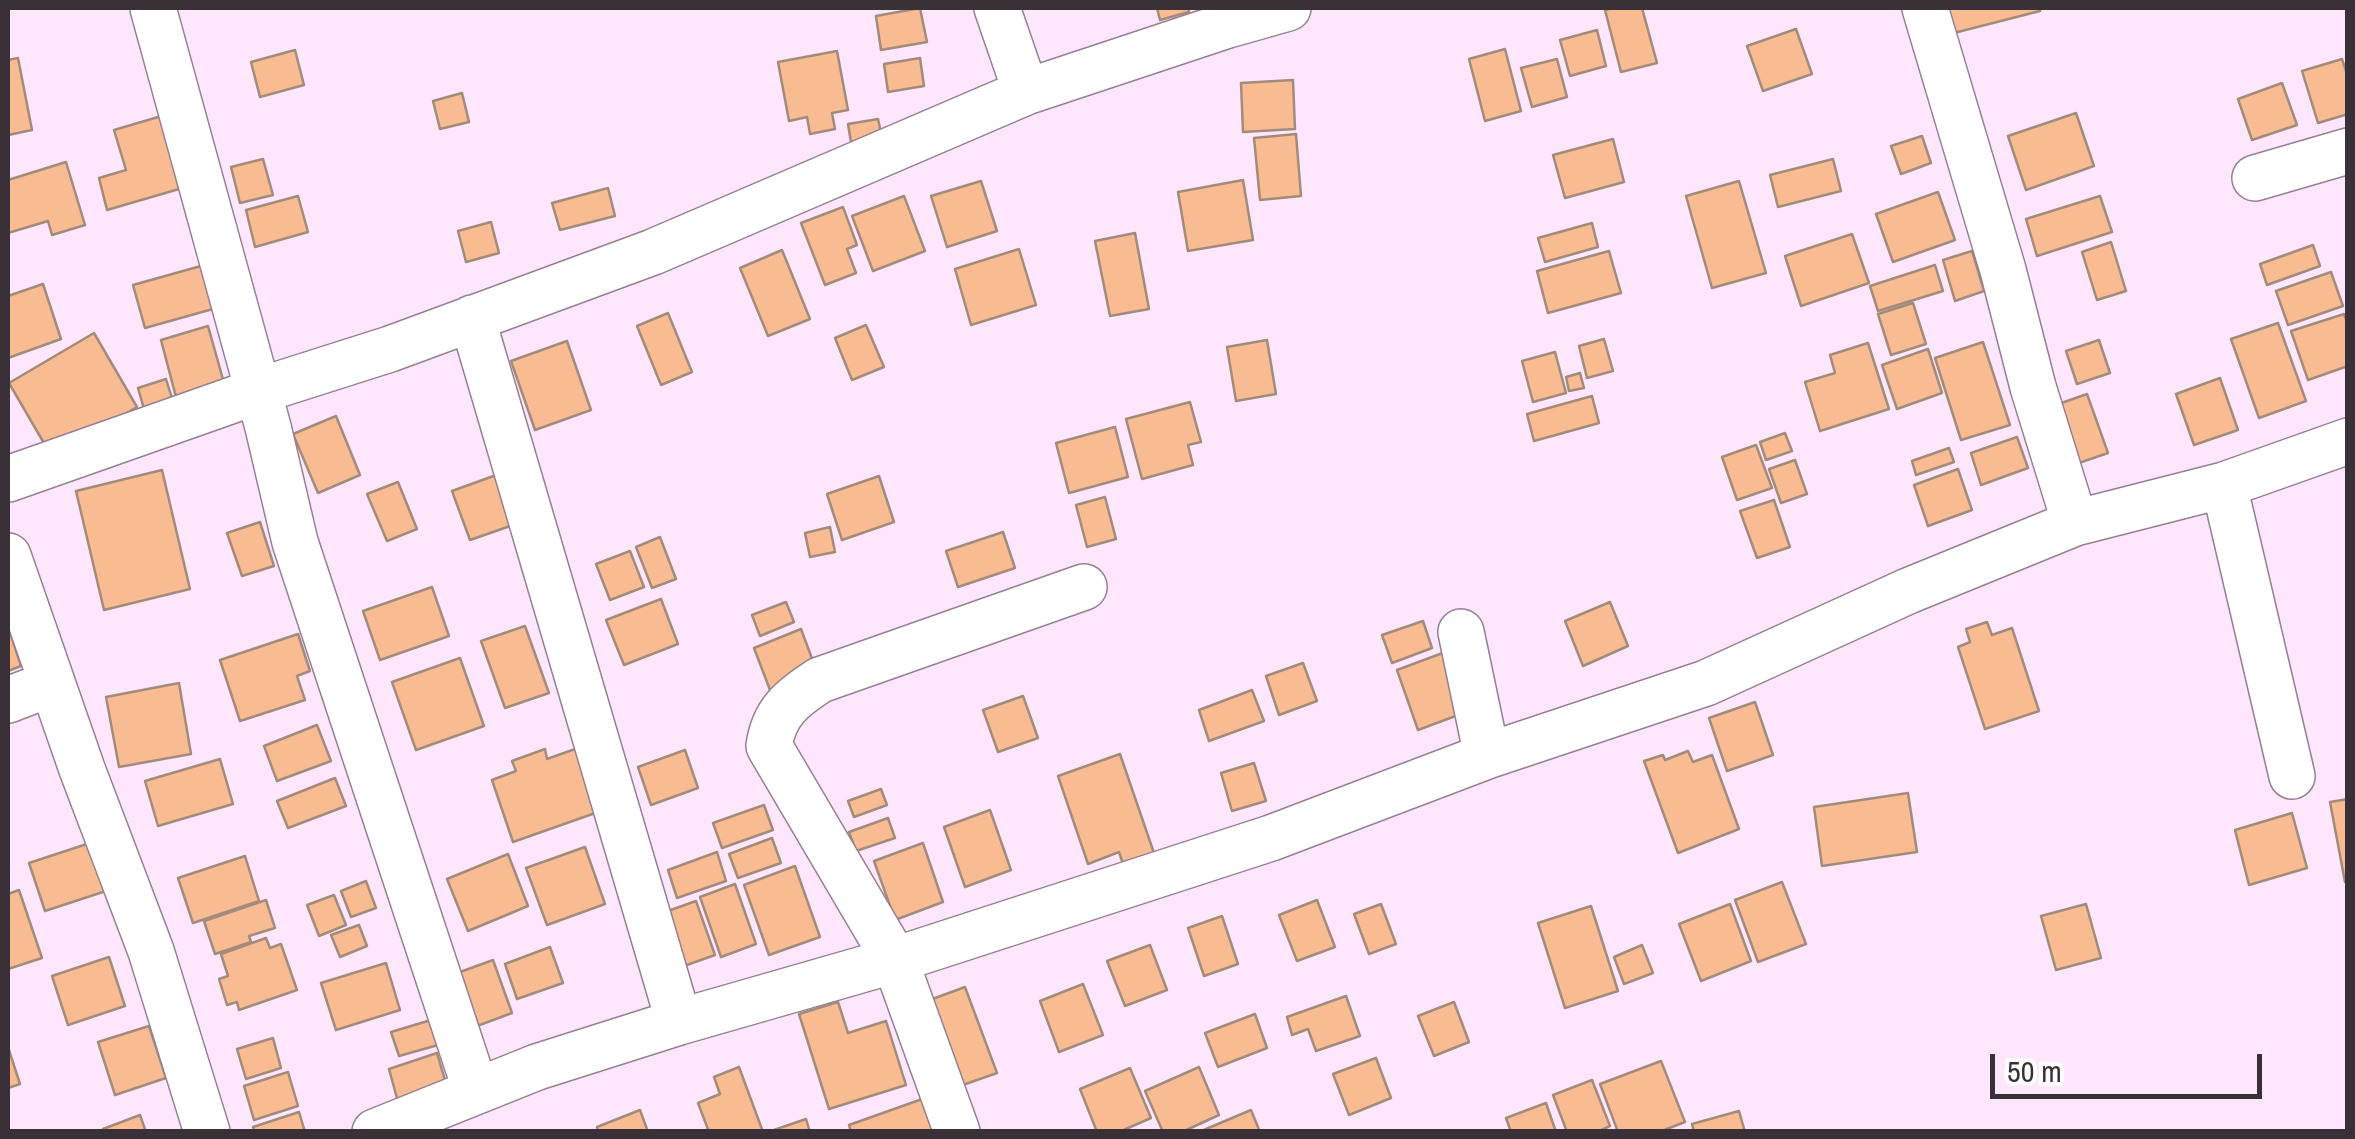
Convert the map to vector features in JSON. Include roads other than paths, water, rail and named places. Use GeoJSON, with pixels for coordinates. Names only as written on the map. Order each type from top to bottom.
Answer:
{"type":"FeatureCollection","features":[{"type":"Feature","properties":{"kind":"street"},"geometry":{"type":"LineString","coordinates":[[153,8],[258,391],[295,542],[476,1091]]}},
{"type":"Feature","properties":{"kind":"street"},"geometry":{"type":"LineString","coordinates":[[998,8],[1026,92]]}},
{"type":"Feature","properties":{"kind":"street"},"geometry":{"type":"LineString","coordinates":[[8,479],[258,391],[390,350],[653,252],[1026,92],[1225,16],[1288,8]]}},
{"type":"Feature","properties":{"kind":"street"},"geometry":{"type":"LineString","coordinates":[[1925,8],[2076,523]]}},
{"type":"Feature","properties":{"kind":"street"},"geometry":{"type":"LineString","coordinates":[[2255,178],[2348,151]]}},
{"type":"Feature","properties":{"kind":"street"},"geometry":{"type":"LineString","coordinates":[[472,318],[679,1022]]}},
{"type":"Feature","properties":{"kind":"street"},"geometry":{"type":"LineString","coordinates":[[375,1132],[537,1066],[896,960],[1271,838],[1487,756],[1706,683],[1908,591],[2076,523],[2224,484],[2348,441]]}},
{"type":"Feature","properties":{"kind":"street"},"geometry":{"type":"LineString","coordinates":[[2224,484],[2292,776]]}},
{"type":"Feature","properties":{"kind":"street"},"geometry":{"type":"LineString","coordinates":[[8,556],[82,770],[152,950],[206,1132]]}},
{"type":"Feature","properties":{"kind":"street"},"geometry":{"type":"LineString","coordinates":[[956,1132],[896,960],[769,746],[772,727],[782,710],[820,680],[1084,587]]}},
{"type":"Feature","properties":{"kind":"street"},"geometry":{"type":"LineString","coordinates":[[1461,632],[1487,756]]}},
{"type":"Feature","properties":{"kind":"street"},"geometry":{"type":"LineString","coordinates":[[8,700],[52,683]]}}]}
